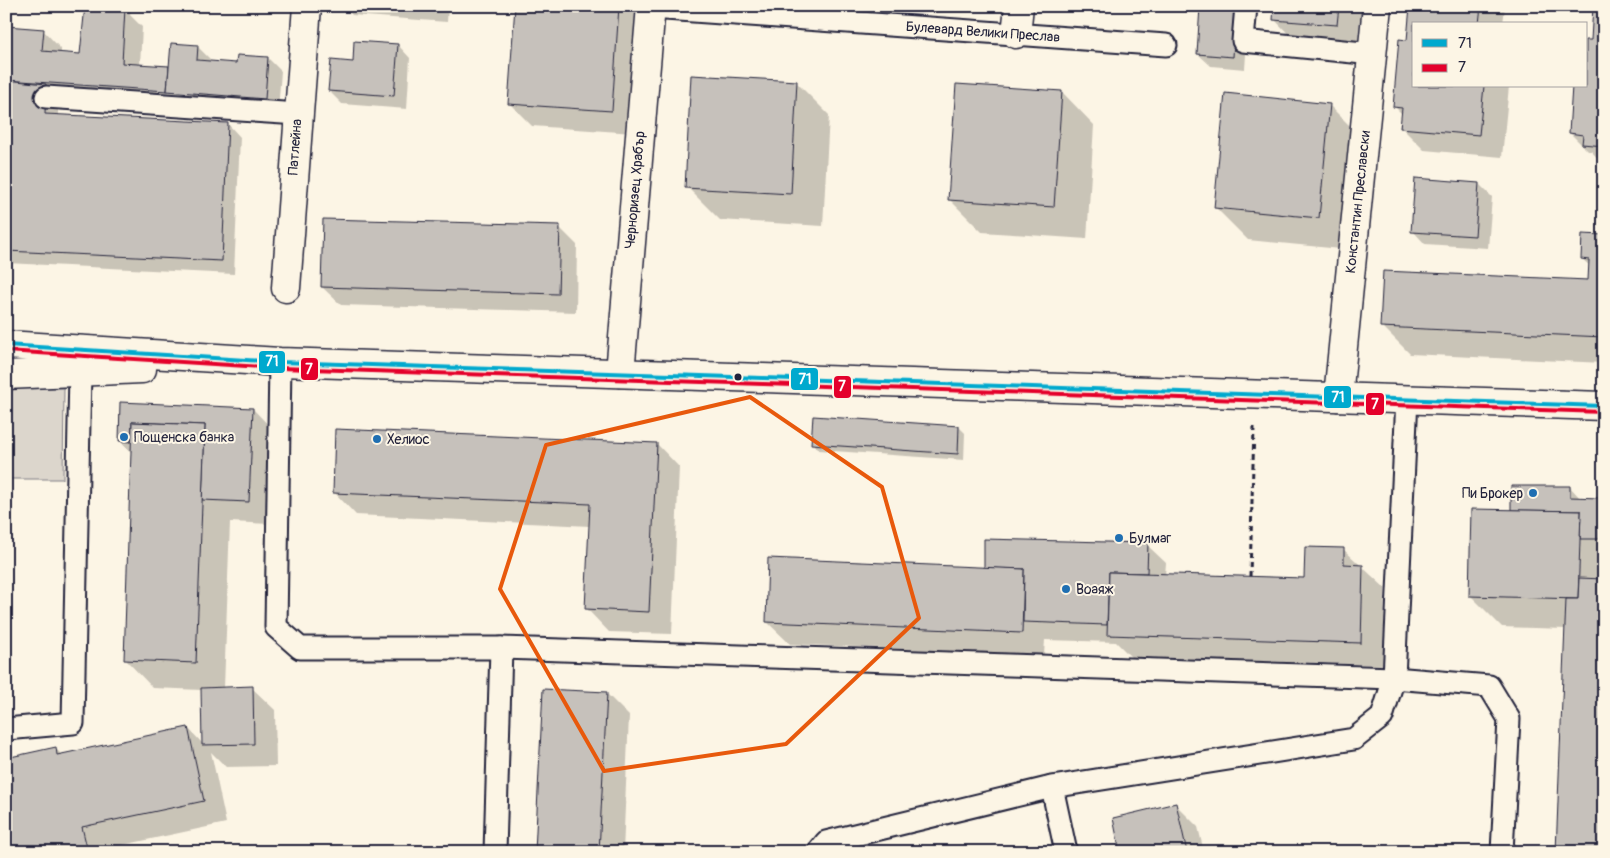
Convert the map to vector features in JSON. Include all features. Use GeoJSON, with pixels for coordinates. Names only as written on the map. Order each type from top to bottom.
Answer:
{"type":"FeatureCollection","features":[{"type":"Feature","properties":{"kind":"main road","name":"Патлейна"},"geometry":{"type":"LineString","coordinates":[[286,288],[307,6]]}},
{"type":"Feature","properties":{"kind":"main road"},"geometry":{"type":"LineString","coordinates":[[1016,34],[1019,6]]}},
{"type":"Feature","properties":{"kind":"main road","name":"Константин Преславски"},"geometry":{"type":"LineString","coordinates":[[1338,397],[1377,6]]}},
{"type":"Feature","properties":{"kind":"main road","name":"Черноризец Храбър"},"geometry":{"type":"LineString","coordinates":[[620,373],[651,7]]}},
{"type":"Feature","properties":{"kind":"main road"},"geometry":{"type":"LineString","coordinates":[[6,345],[280,362],[1604,406]]}},
{"type":"Feature","properties":{"kind":"main road"},"geometry":{"type":"LineString","coordinates":[[6,375],[280,362]]}},
{"type":"Feature","properties":{"kind":"lane"},"geometry":{"type":"LineString","coordinates":[[1246,6],[1243,41],[1373,54]]}},
{"type":"Feature","properties":{"kind":"lane","name":"Булевард Велики Преслав"},"geometry":{"type":"LineString","coordinates":[[651,7],[1166,45]]}},
{"type":"Feature","properties":{"kind":"lane"},"geometry":{"type":"LineString","coordinates":[[46,97],[298,114]]}},
{"type":"Feature","properties":{"kind":"lane"},"geometry":{"type":"LineString","coordinates":[[280,362],[276,627],[300,648],[501,648],[1394,678],[1489,686],[1508,719],[1502,852]]}},
{"type":"Feature","properties":{"kind":"lane"},"geometry":{"type":"LineString","coordinates":[[6,729],[73,723],[80,372]]}},
{"type":"Feature","properties":{"kind":"lane"},"geometry":{"type":"LineString","coordinates":[[818,852],[826,842],[1052,787],[1354,740],[1382,717],[1394,678],[1408,398]]}},
{"type":"Feature","properties":{"kind":"lane"},"geometry":{"type":"LineString","coordinates":[[495,852],[501,648]]}},
{"type":"Feature","properties":{"kind":"lane"},"geometry":{"type":"LineString","coordinates":[[1052,787],[1066,852]]}},
{"type":"Feature","properties":{"kind":"path"},"geometry":{"type":"LineString","coordinates":[[1250,576],[1255,394]]}},
{"type":"Feature","properties":{"kind":"highlighted area"},"geometry":{"type":"Polygon","coordinates":[[[750,397],[882,487],[919,618],[786,744],[604,771],[500,589],[546,445],[750,397]]]}},
{"type":"Feature","properties":{"kind":"shaded area"},"geometry":{"type":"Polygon","coordinates":[[[6,388],[64,388],[63,479],[6,479],[6,388]]]}},
{"type":"Feature","properties":{"kind":"building"},"geometry":{"type":"Polygon","coordinates":[[[85,6],[125,8],[122,63],[169,66],[167,91],[6,80],[6,26],[44,29],[42,51],[80,54],[85,6]]]}},
{"type":"Feature","properties":{"kind":"building"},"geometry":{"type":"Polygon","coordinates":[[[515,6],[619,6],[612,111],[508,104],[515,6]]]}},
{"type":"Feature","properties":{"kind":"building"},"geometry":{"type":"Polygon","coordinates":[[[1200,6],[1236,6],[1233,57],[1197,54],[1200,6]]]}},
{"type":"Feature","properties":{"kind":"building"},"geometry":{"type":"Polygon","coordinates":[[[1274,6],[1339,6],[1337,25],[1273,20],[1274,6]]]}},
{"type":"Feature","properties":{"kind":"building"},"geometry":{"type":"Polygon","coordinates":[[[1410,6],[1481,6],[1479,22],[1412,22],[1412,88],[1484,88],[1479,135],[1400,128],[1402,108],[1393,107],[1399,39],[1407,40],[1410,6]]]}},
{"type":"Feature","properties":{"kind":"building"},"geometry":{"type":"Polygon","coordinates":[[[1593,6],[1604,6],[1604,146],[1582,144],[1583,135],[1569,133],[1572,88],[1588,88],[1588,40],[1591,40],[1593,6]]]}},
{"type":"Feature","properties":{"kind":"building"},"geometry":{"type":"Polygon","coordinates":[[[354,41],[398,44],[394,96],[328,91],[331,60],[353,62],[354,41]]]}},
{"type":"Feature","properties":{"kind":"building"},"geometry":{"type":"Polygon","coordinates":[[[171,43],[198,45],[197,60],[236,63],[237,55],[268,57],[265,99],[167,91],[171,43]]]}},
{"type":"Feature","properties":{"kind":"building"},"geometry":{"type":"Polygon","coordinates":[[[691,75],[797,81],[791,194],[685,188],[691,75]]]}},
{"type":"Feature","properties":{"kind":"building"},"geometry":{"type":"Polygon","coordinates":[[[6,80],[46,84],[45,114],[228,123],[222,261],[6,251],[6,80]]]}},
{"type":"Feature","properties":{"kind":"building"},"geometry":{"type":"Polygon","coordinates":[[[956,84],[1062,91],[1054,207],[948,200],[956,84]]]}},
{"type":"Feature","properties":{"kind":"building"},"geometry":{"type":"Polygon","coordinates":[[[1225,93],[1330,104],[1319,218],[1214,208],[1225,93]]]}},
{"type":"Feature","properties":{"kind":"building"},"geometry":{"type":"Polygon","coordinates":[[[1415,178],[1479,183],[1475,236],[1411,232],[1415,178]]]}},
{"type":"Feature","properties":{"kind":"building"},"geometry":{"type":"Polygon","coordinates":[[[323,219],[560,225],[558,294],[321,287],[323,219]]]}},
{"type":"Feature","properties":{"kind":"building"},"geometry":{"type":"Polygon","coordinates":[[[1582,234],[1604,235],[1604,337],[1380,327],[1383,271],[1588,280],[1589,260],[1581,259],[1582,234]]]}},
{"type":"Feature","properties":{"kind":"building"},"geometry":{"type":"Polygon","coordinates":[[[120,402],[253,408],[249,502],[202,500],[205,425],[132,422],[131,442],[119,441],[120,402]]]}},
{"type":"Feature","properties":{"kind":"building"},"geometry":{"type":"Polygon","coordinates":[[[813,416],[959,426],[958,454],[811,444],[813,416]]]}},
{"type":"Feature","properties":{"kind":"building"},"geometry":{"type":"Polygon","coordinates":[[[132,422],[205,425],[196,663],[124,660],[132,422]]]}},
{"type":"Feature","properties":{"kind":"building"},"geometry":{"type":"Polygon","coordinates":[[[335,429],[657,443],[649,612],[585,609],[590,504],[333,493],[335,429]]]}},
{"type":"Feature","properties":{"kind":"building"},"geometry":{"type":"Polygon","coordinates":[[[1511,486],[1570,486],[1570,497],[1600,498],[1599,539],[1580,539],[1581,511],[1511,510],[1511,486]]]}},
{"type":"Feature","properties":{"kind":"building"},"geometry":{"type":"Polygon","coordinates":[[[1471,509],[1581,511],[1578,599],[1469,596],[1471,509]]]}},
{"type":"Feature","properties":{"kind":"building","name":"Воаяж"},"geometry":{"type":"Polygon","coordinates":[[[984,539],[1148,543],[1147,573],[1109,572],[1107,625],[1023,622],[1024,569],[984,568],[984,539]]]}},
{"type":"Feature","properties":{"kind":"building"},"geometry":{"type":"Polygon","coordinates":[[[1305,547],[1344,548],[1344,564],[1363,565],[1361,643],[1107,635],[1109,572],[1304,578],[1305,547]]]}},
{"type":"Feature","properties":{"kind":"building"},"geometry":{"type":"Polygon","coordinates":[[[768,558],[1024,569],[1022,633],[766,622],[768,558]]]}},
{"type":"Feature","properties":{"kind":"building"},"geometry":{"type":"Polygon","coordinates":[[[1579,578],[1604,579],[1604,852],[1556,852],[1566,599],[1578,599],[1579,578]]]}},
{"type":"Feature","properties":{"kind":"building"},"geometry":{"type":"Polygon","coordinates":[[[253,686],[254,744],[202,745],[201,688],[253,686]]]}},
{"type":"Feature","properties":{"kind":"building"},"geometry":{"type":"Polygon","coordinates":[[[543,689],[607,692],[599,852],[535,852],[543,689]]]}},
{"type":"Feature","properties":{"kind":"building"},"geometry":{"type":"Polygon","coordinates":[[[188,727],[204,801],[82,827],[88,852],[11,852],[6,834],[6,758],[56,747],[57,755],[188,727]]]}},
{"type":"Feature","properties":{"kind":"building"},"geometry":{"type":"Polygon","coordinates":[[[1176,803],[1187,852],[1120,852],[1113,818],[1176,803]]]}},
{"type":"Feature","properties":{"kind":"transit line","name":"71"},"geometry":{"type":"LineString","coordinates":[[6,345],[280,362],[1604,406]]}},
{"type":"Feature","properties":{"kind":"transit line","name":"7"},"geometry":{"type":"LineString","coordinates":[[6,351],[280,368],[1604,412]]}},
{"type":"Feature","properties":{"kind":"place","name":"Пощенска банка"},"geometry":{"type":"Point","coordinates":[124,437]}},
{"type":"Feature","properties":{"kind":"place","name":"Хелиос"},"geometry":{"type":"Point","coordinates":[377,439]}},
{"type":"Feature","properties":{"kind":"place","name":"Пи Брокер"},"geometry":{"type":"Point","coordinates":[1533,493]}},
{"type":"Feature","properties":{"kind":"place","name":"Булмаг"},"geometry":{"type":"Point","coordinates":[1119,538]}},
{"type":"Feature","properties":{"kind":"place","name":"Воаяж"},"geometry":{"type":"Point","coordinates":[1066,589]}}]}
